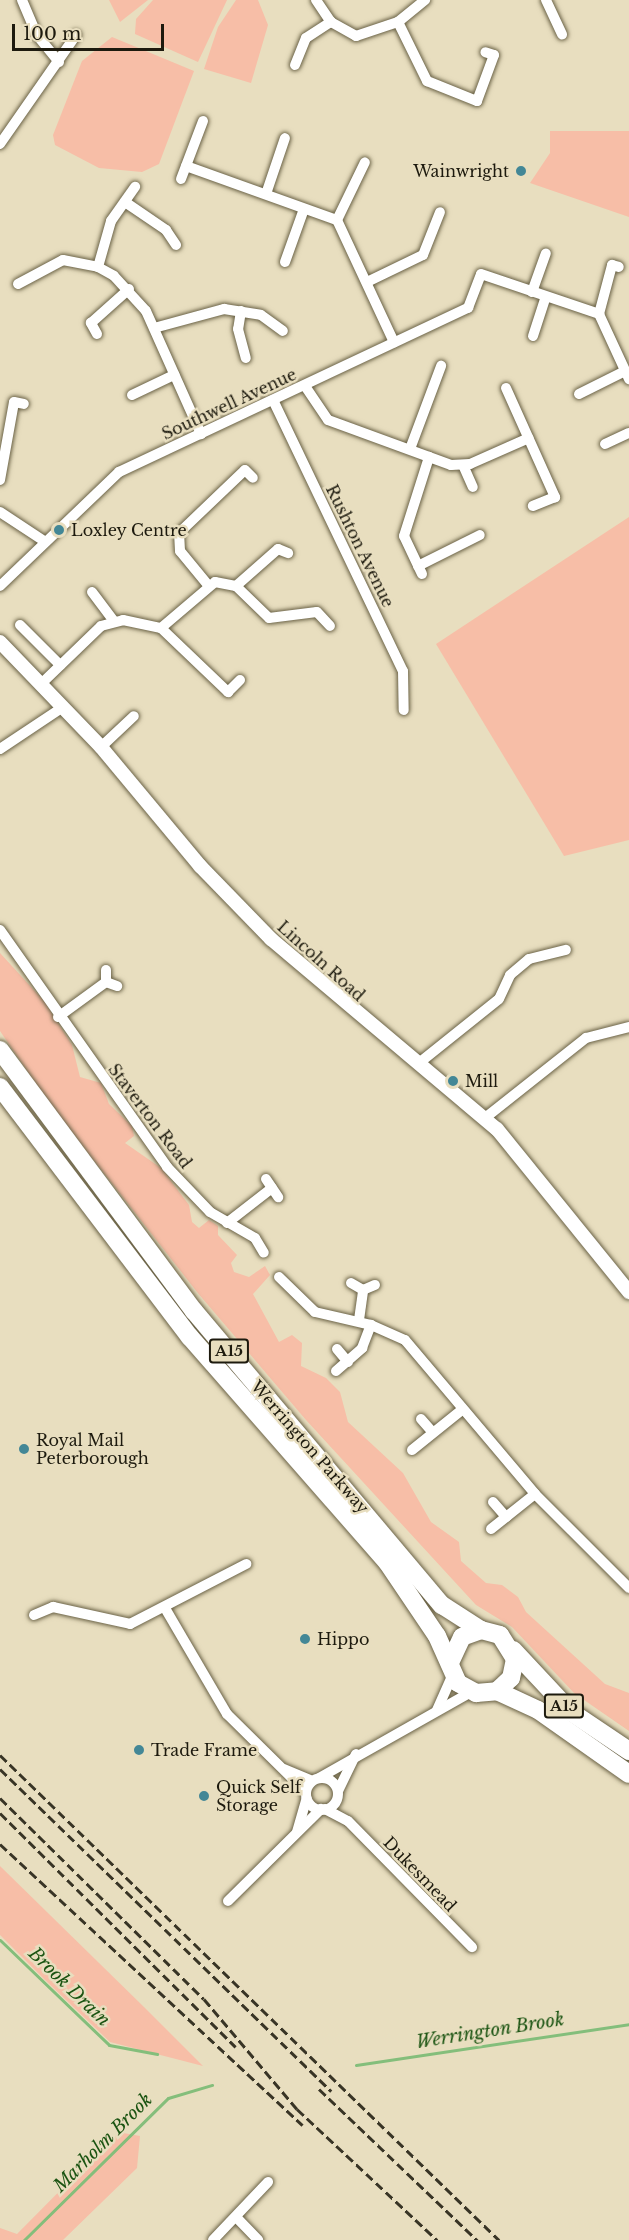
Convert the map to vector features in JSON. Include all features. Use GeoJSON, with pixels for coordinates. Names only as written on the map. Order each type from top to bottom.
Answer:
{"type":"FeatureCollection","features":[{"type":"Feature","properties":{"kind":"highway","name":"Werrington Parkway"},"geometry":{"type":"LineString","coordinates":[[0,1050],[194,1311],[442,1605],[481,1630]]}},
{"type":"Feature","properties":{"kind":"highway","name":"Werrington Parkway"},"geometry":{"type":"LineString","coordinates":[[0,1087],[190,1337],[387,1562],[451,1668]]}},
{"type":"Feature","properties":{"kind":"highway","name":"A15"},"geometry":{"type":"LineString","coordinates":[[481,1630],[500,1635],[571,1712],[629,1751]]}},
{"type":"Feature","properties":{"kind":"highway"},"geometry":{"type":"LineString","coordinates":[[451,1668],[462,1636],[481,1630]]}},
{"type":"Feature","properties":{"kind":"highway"},"geometry":{"type":"LineString","coordinates":[[471,1692],[497,1690],[511,1678],[513,1650]]}},
{"type":"Feature","properties":{"kind":"highway","name":"A15"},"geometry":{"type":"LineString","coordinates":[[451,1668],[471,1692]]}},
{"type":"Feature","properties":{"kind":"highway","name":"A15"},"geometry":{"type":"LineString","coordinates":[[497,1690],[538,1710],[629,1774]]}},
{"type":"Feature","properties":{"kind":"street"},"geometry":{"type":"LineString","coordinates":[[22,0],[37,35],[59,62]]}},
{"type":"Feature","properties":{"kind":"street"},"geometry":{"type":"LineString","coordinates":[[316,0],[331,22],[356,36],[398,22],[424,0]]}},
{"type":"Feature","properties":{"kind":"street"},"geometry":{"type":"LineString","coordinates":[[546,0],[562,34]]}},
{"type":"Feature","properties":{"kind":"street"},"geometry":{"type":"LineString","coordinates":[[295,65],[306,38],[331,22]]}},
{"type":"Feature","properties":{"kind":"street"},"geometry":{"type":"LineString","coordinates":[[398,22],[427,81],[477,101],[494,55],[484,52]]}},
{"type":"Feature","properties":{"kind":"street"},"geometry":{"type":"LineString","coordinates":[[0,144],[76,35]]}},
{"type":"Feature","properties":{"kind":"street"},"geometry":{"type":"LineString","coordinates":[[181,179],[203,120]]}},
{"type":"Feature","properties":{"kind":"street"},"geometry":{"type":"LineString","coordinates":[[266,194],[285,138]]}},
{"type":"Feature","properties":{"kind":"street"},"geometry":{"type":"LineString","coordinates":[[337,220],[364,162]]}},
{"type":"Feature","properties":{"kind":"street"},"geometry":{"type":"LineString","coordinates":[[186,166],[337,220],[394,342]]}},
{"type":"Feature","properties":{"kind":"street"},"geometry":{"type":"LineString","coordinates":[[98,267],[111,221],[135,188]]}},
{"type":"Feature","properties":{"kind":"street"},"geometry":{"type":"LineString","coordinates":[[125,202],[166,230],[176,245]]}},
{"type":"Feature","properties":{"kind":"street"},"geometry":{"type":"LineString","coordinates":[[285,262],[304,209]]}},
{"type":"Feature","properties":{"kind":"street"},"geometry":{"type":"LineString","coordinates":[[367,282],[423,255],[440,212]]}},
{"type":"Feature","properties":{"kind":"street"},"geometry":{"type":"LineString","coordinates":[[546,253],[532,292],[599,314],[624,352],[627,375],[579,394]]}},
{"type":"Feature","properties":{"kind":"street"},"geometry":{"type":"LineString","coordinates":[[18,284],[63,260],[98,267],[129,289],[154,328],[201,434]]}},
{"type":"Feature","properties":{"kind":"street"},"geometry":{"type":"LineString","coordinates":[[599,314],[612,265],[619,267]]}},
{"type":"Feature","properties":{"kind":"street","name":"Southwell Avenue"},"geometry":{"type":"LineString","coordinates":[[0,586],[100,484],[468,308],[481,274],[532,292]]}},
{"type":"Feature","properties":{"kind":"street"},"geometry":{"type":"LineString","coordinates":[[97,334],[91,323],[129,289]]}},
{"type":"Feature","properties":{"kind":"street"},"geometry":{"type":"LineString","coordinates":[[533,336],[545,298]]}},
{"type":"Feature","properties":{"kind":"street"},"geometry":{"type":"LineString","coordinates":[[154,328],[205,312],[242,311],[261,315],[283,331]]}},
{"type":"Feature","properties":{"kind":"street"},"geometry":{"type":"LineString","coordinates":[[242,311],[238,328],[247,358]]}},
{"type":"Feature","properties":{"kind":"street"},"geometry":{"type":"LineString","coordinates":[[410,449],[441,366]]}},
{"type":"Feature","properties":{"kind":"street"},"geometry":{"type":"LineString","coordinates":[[132,395],[174,375]]}},
{"type":"Feature","properties":{"kind":"street"},"geometry":{"type":"LineString","coordinates":[[305,386],[319,414],[328,420],[429,457],[463,465],[528,438]]}},
{"type":"Feature","properties":{"kind":"street"},"geometry":{"type":"LineString","coordinates":[[506,388],[555,497],[533,506]]}},
{"type":"Feature","properties":{"kind":"street","name":"Rushton Avenue"},"geometry":{"type":"LineString","coordinates":[[273,400],[403,671],[404,710]]}},
{"type":"Feature","properties":{"kind":"street"},"geometry":{"type":"LineString","coordinates":[[0,480],[14,402],[24,404]]}},
{"type":"Feature","properties":{"kind":"street"},"geometry":{"type":"LineString","coordinates":[[605,444],[629,434]]}},
{"type":"Feature","properties":{"kind":"street"},"geometry":{"type":"LineString","coordinates":[[429,457],[404,536],[420,570],[480,535]]}},
{"type":"Feature","properties":{"kind":"street"},"geometry":{"type":"LineString","coordinates":[[463,465],[473,487]]}},
{"type":"Feature","properties":{"kind":"street"},"geometry":{"type":"LineString","coordinates":[[208,585],[180,552],[179,533],[244,470],[253,478]]}},
{"type":"Feature","properties":{"kind":"street"},"geometry":{"type":"LineString","coordinates":[[0,512],[44,541]]}},
{"type":"Feature","properties":{"kind":"street"},"geometry":{"type":"LineString","coordinates":[[236,586],[278,549],[288,554]]}},
{"type":"Feature","properties":{"kind":"street"},"geometry":{"type":"LineString","coordinates":[[161,628],[208,585],[236,586],[269,618],[317,612],[330,626]]}},
{"type":"Feature","properties":{"kind":"street"},"geometry":{"type":"LineString","coordinates":[[92,592],[113,620],[161,628],[228,692],[240,680]]}},
{"type":"Feature","properties":{"kind":"street"},"geometry":{"type":"LineString","coordinates":[[41,684],[113,620]]}},
{"type":"Feature","properties":{"kind":"street"},"geometry":{"type":"LineString","coordinates":[[21,625],[60,665]]}},
{"type":"Feature","properties":{"kind":"street","name":"Lincoln Road"},"geometry":{"type":"LineString","coordinates":[[2,648],[41,684],[101,747],[200,866],[271,939],[485,1118],[549,1187],[629,1292]]}},
{"type":"Feature","properties":{"kind":"street"},"geometry":{"type":"LineString","coordinates":[[0,749],[63,707]]}},
{"type":"Feature","properties":{"kind":"street"},"geometry":{"type":"LineString","coordinates":[[101,747],[134,716]]}},
{"type":"Feature","properties":{"kind":"street","name":"Staverton Road"},"geometry":{"type":"LineString","coordinates":[[0,930],[58,1017],[167,1167],[227,1223],[255,1238],[264,1253]]}},
{"type":"Feature","properties":{"kind":"street"},"geometry":{"type":"LineString","coordinates":[[419,1063],[499,999],[510,975],[529,959],[567,950]]}},
{"type":"Feature","properties":{"kind":"street"},"geometry":{"type":"LineString","coordinates":[[58,1017],[112,984],[106,970]]}},
{"type":"Feature","properties":{"kind":"street"},"geometry":{"type":"LineString","coordinates":[[485,1118],[586,1038],[629,1027]]}},
{"type":"Feature","properties":{"kind":"street"},"geometry":{"type":"LineString","coordinates":[[227,1223],[272,1188]]}},
{"type":"Feature","properties":{"kind":"street"},"geometry":{"type":"LineString","coordinates":[[279,1277],[315,1312],[358,1320],[371,1325],[418,1352],[535,1494],[629,1588]]}},
{"type":"Feature","properties":{"kind":"street"},"geometry":{"type":"LineString","coordinates":[[351,1283],[363,1290]]}},
{"type":"Feature","properties":{"kind":"street"},"geometry":{"type":"LineString","coordinates":[[363,1290],[375,1285]]}},
{"type":"Feature","properties":{"kind":"street"},"geometry":{"type":"LineString","coordinates":[[358,1320],[363,1290]]}},
{"type":"Feature","properties":{"kind":"street"},"geometry":{"type":"LineString","coordinates":[[336,1371],[362,1348],[371,1325]]}},
{"type":"Feature","properties":{"kind":"street"},"geometry":{"type":"LineString","coordinates":[[337,1349],[348,1362]]}},
{"type":"Feature","properties":{"kind":"street"},"geometry":{"type":"LineString","coordinates":[[412,1450],[463,1409]]}},
{"type":"Feature","properties":{"kind":"street"},"geometry":{"type":"LineString","coordinates":[[421,1419],[433,1433]]}},
{"type":"Feature","properties":{"kind":"street"},"geometry":{"type":"LineString","coordinates":[[491,1529],[535,1494]]}},
{"type":"Feature","properties":{"kind":"street"},"geometry":{"type":"LineString","coordinates":[[493,1502],[506,1517]]}},
{"type":"Feature","properties":{"kind":"street"},"geometry":{"type":"LineString","coordinates":[[34,1615],[52,1607],[130,1624],[165,1608],[246,1564]]}},
{"type":"Feature","properties":{"kind":"street","name":"Dukesmead"},"geometry":{"type":"LineString","coordinates":[[165,1608],[227,1714],[284,1769],[307,1795],[323,1809],[348,1821],[472,1947]]}},
{"type":"Feature","properties":{"kind":"street"},"geometry":{"type":"LineString","coordinates":[[435,1712],[451,1668]]}},
{"type":"Feature","properties":{"kind":"street"},"geometry":{"type":"LineString","coordinates":[[296,1835],[307,1795],[316,1779],[358,1751],[471,1692]]}},
{"type":"Feature","properties":{"kind":"street"},"geometry":{"type":"LineString","coordinates":[[228,1901],[338,1794],[358,1751]]}},
{"type":"Feature","properties":{"kind":"street"},"geometry":{"type":"LineString","coordinates":[[284,1769],[333,1782],[338,1794]]}},
{"type":"Feature","properties":{"kind":"street","name":"Dukesmead"},"geometry":{"type":"LineString","coordinates":[[338,1794],[348,1821]]}},
{"type":"Feature","properties":{"kind":"street"},"geometry":{"type":"LineString","coordinates":[[213,2240],[268,2182]]}},
{"type":"Feature","properties":{"kind":"street"},"geometry":{"type":"LineString","coordinates":[[236,2217],[258,2240]]}},
{"type":"Feature","properties":{"kind":"shaded area"},"geometry":{"type":"Polygon","coordinates":[[[109,0],[148,0],[120,22],[109,0]]]}},
{"type":"Feature","properties":{"kind":"shaded area"},"geometry":{"type":"Polygon","coordinates":[[[153,0],[227,0],[198,62],[135,34],[136,19],[153,0]]]}},
{"type":"Feature","properties":{"kind":"shaded area"},"geometry":{"type":"Polygon","coordinates":[[[236,0],[258,0],[268,25],[251,83],[204,69],[218,27],[236,0]]]}},
{"type":"Feature","properties":{"kind":"shaded area"},"geometry":{"type":"Polygon","coordinates":[[[112,37],[194,71],[159,164],[142,172],[99,168],[55,145],[53,135],[82,61],[112,37]]]}},
{"type":"Feature","properties":{"kind":"shaded area"},"geometry":{"type":"Polygon","coordinates":[[[550,131],[629,131],[629,217],[530,183],[550,153],[550,131]]]}},
{"type":"Feature","properties":{"kind":"shaded area"},"geometry":{"type":"Polygon","coordinates":[[[629,517],[629,840],[564,856],[436,644],[629,517]]]}},
{"type":"Feature","properties":{"kind":"shaded area"},"geometry":{"type":"Polygon","coordinates":[[[0,953],[44,1001],[72,1045],[80,1077],[101,1083],[109,1104],[132,1126],[134,1136],[125,1143],[161,1168],[189,1205],[192,1222],[199,1228],[209,1220],[218,1226],[218,1235],[237,1255],[231,1263],[234,1272],[249,1277],[265,1266],[270,1275],[253,1294],[279,1342],[292,1335],[302,1343],[301,1366],[326,1378],[340,1392],[348,1422],[403,1473],[431,1522],[459,1542],[461,1561],[486,1583],[502,1585],[518,1597],[526,1612],[605,1684],[629,1693],[629,1731],[574,1693],[512,1627],[476,1605],[306,1420],[197,1292],[49,1103],[0,1031],[0,953]]]}},
{"type":"Feature","properties":{"kind":"shaded area"},"geometry":{"type":"Polygon","coordinates":[[[0,1866],[203,2066],[110,2042],[44,1979],[0,1935],[0,1866]]]}},
{"type":"Feature","properties":{"kind":"shaded area"},"geometry":{"type":"Polygon","coordinates":[[[118,2132],[140,2136],[137,2168],[63,2240],[0,2240],[0,2228],[17,2234],[118,2132]]]}},
{"type":"Feature","properties":{"kind":"waterway","name":"Brook Drain"},"geometry":{"type":"LineString","coordinates":[[0,1940],[109,2045],[157,2054]]}},
{"type":"Feature","properties":{"kind":"waterway","name":"Werrington Brook"},"geometry":{"type":"LineString","coordinates":[[356,2065],[629,2024]]}},
{"type":"Feature","properties":{"kind":"waterway","name":"Marholm Brook"},"geometry":{"type":"LineString","coordinates":[[24,2240],[168,2098],[212,2085]]}},
{"type":"Feature","properties":{"kind":"railway"},"geometry":{"type":"LineString","coordinates":[[0,1755],[499,2240]]}},
{"type":"Feature","properties":{"kind":"railway"},"geometry":{"type":"LineString","coordinates":[[0,1769],[331,2091]]}},
{"type":"Feature","properties":{"kind":"railway"},"geometry":{"type":"LineString","coordinates":[[0,1798],[204,1999],[297,2109],[437,2240]]}},
{"type":"Feature","properties":{"kind":"railway"},"geometry":{"type":"LineString","coordinates":[[0,1813],[236,2047]]}},
{"type":"Feature","properties":{"kind":"railway"},"geometry":{"type":"LineString","coordinates":[[0,1844],[302,2125]]}},
{"type":"Feature","properties":{"kind":"railway"},"geometry":{"type":"LineString","coordinates":[[319,2089],[477,2240]]}},
{"type":"Feature","properties":{"kind":"place","name":"Wainwright"},"geometry":{"type":"Point","coordinates":[521,171]}},
{"type":"Feature","properties":{"kind":"place","name":"Loxley Centre"},"geometry":{"type":"Point","coordinates":[59,530]}},
{"type":"Feature","properties":{"kind":"place","name":"Mill"},"geometry":{"type":"Point","coordinates":[453,1081]}},
{"type":"Feature","properties":{"kind":"place","name":"Royal Mail Peterborough"},"geometry":{"type":"Point","coordinates":[24,1449]}},
{"type":"Feature","properties":{"kind":"place","name":"Hippo"},"geometry":{"type":"Point","coordinates":[305,1639]}},
{"type":"Feature","properties":{"kind":"place","name":"Trade Frame"},"geometry":{"type":"Point","coordinates":[139,1750]}},
{"type":"Feature","properties":{"kind":"place","name":"Quick Self Storage"},"geometry":{"type":"Point","coordinates":[204,1796]}}]}
